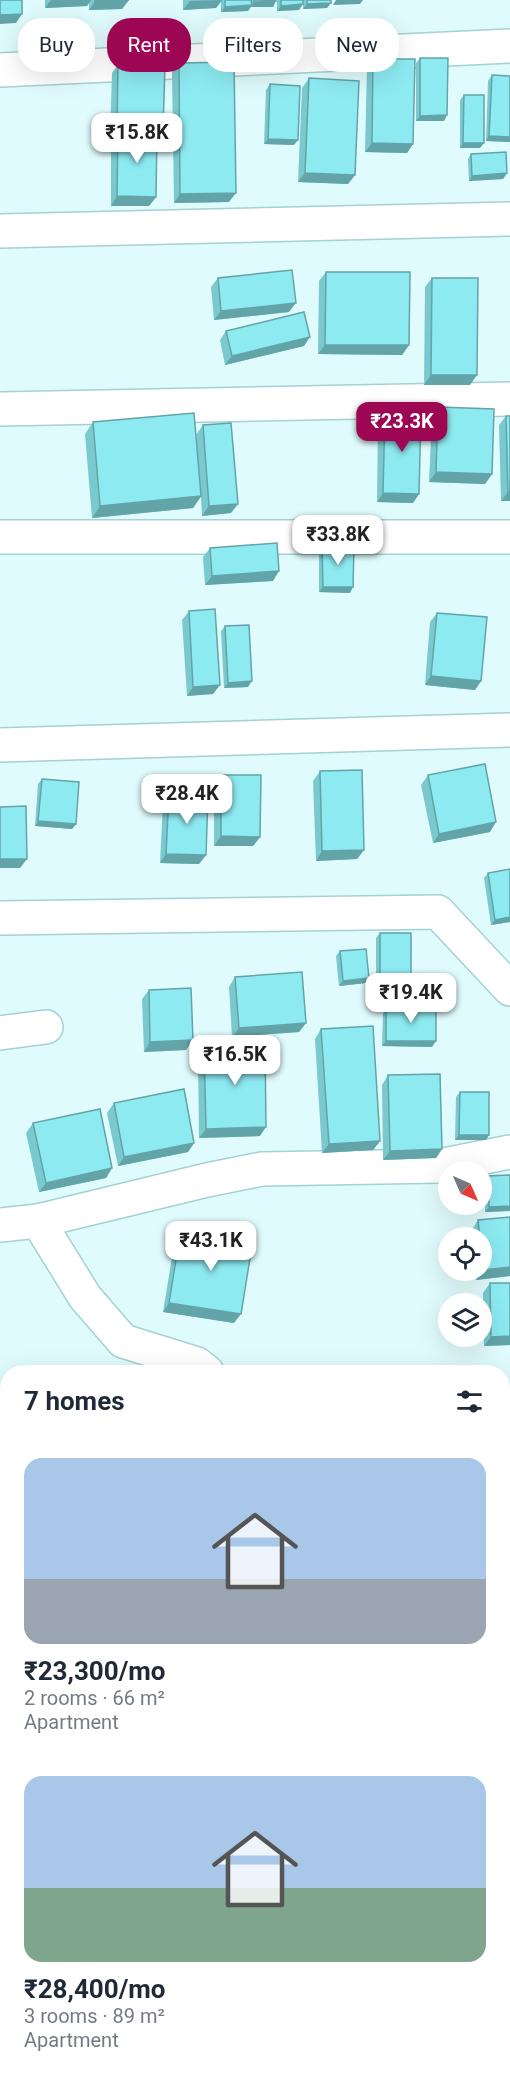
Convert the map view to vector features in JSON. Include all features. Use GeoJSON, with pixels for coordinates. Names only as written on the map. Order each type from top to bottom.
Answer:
{"type":"FeatureCollection","features":[{"type":"Feature","properties":{"kind":"street"},"geometry":{"type":"LineString","coordinates":[[0,70],[510,46]]}},
{"type":"Feature","properties":{"kind":"street"},"geometry":{"type":"LineString","coordinates":[[0,231],[510,219]]}},
{"type":"Feature","properties":{"kind":"street"},"geometry":{"type":"LineString","coordinates":[[0,409],[510,399]]}},
{"type":"Feature","properties":{"kind":"street"},"geometry":{"type":"LineString","coordinates":[[0,537],[510,537]]}},
{"type":"Feature","properties":{"kind":"street"},"geometry":{"type":"LineString","coordinates":[[0,745],[510,730]]}},
{"type":"Feature","properties":{"kind":"street"},"geometry":{"type":"LineString","coordinates":[[0,918],[438,912],[510,989]]}},
{"type":"Feature","properties":{"kind":"street"},"geometry":{"type":"LineString","coordinates":[[0,1033],[46,1027]]}},
{"type":"Feature","properties":{"kind":"street"},"geometry":{"type":"LineString","coordinates":[[0,1225],[38,1221],[207,1180],[262,1170],[440,1166],[510,1152]]}},
{"type":"Feature","properties":{"kind":"street"},"geometry":{"type":"LineString","coordinates":[[38,1221],[86,1297],[123,1341],[198,1365]]}},
{"type":"Feature","properties":{"kind":"building"},"geometry":{"type":"Polygon","coordinates":[[[0,0],[22,0],[22,14],[0,15],[0,0]]]}},
{"type":"Feature","properties":{"kind":"building"},"geometry":{"type":"Polygon","coordinates":[[[225,0],[251,0],[252,5],[225,7],[225,0]]]}},
{"type":"Feature","properties":{"kind":"building"},"geometry":{"type":"Polygon","coordinates":[[[254,0],[276,0],[276,1],[254,2],[254,0]]]}},
{"type":"Feature","properties":{"kind":"building"},"geometry":{"type":"Polygon","coordinates":[[[281,0],[303,0],[303,4],[281,6],[281,0]]]}},
{"type":"Feature","properties":{"kind":"building"},"geometry":{"type":"Polygon","coordinates":[[[307,0],[331,0],[331,3],[307,4],[307,0]]]}},
{"type":"Feature","properties":{"kind":"building"},"geometry":{"type":"Polygon","coordinates":[[[420,58],[448,58],[447,115],[420,116],[420,58]]]}},
{"type":"Feature","properties":{"kind":"building"},"geometry":{"type":"Polygon","coordinates":[[[399,59],[415,59],[413,144],[372,143],[373,72],[399,72],[399,59]]]}},
{"type":"Feature","properties":{"kind":"building"},"geometry":{"type":"Polygon","coordinates":[[[191,63],[203,63],[203,72],[234,72],[236,193],[180,194],[179,72],[191,72],[191,63]]]}},
{"type":"Feature","properties":{"kind":"building"},"geometry":{"type":"Polygon","coordinates":[[[118,72],[165,72],[163,130],[117,130],[118,72]]]}},
{"type":"Feature","properties":{"kind":"building"},"geometry":{"type":"Polygon","coordinates":[[[492,75],[510,76],[510,137],[489,136],[492,75]]]}},
{"type":"Feature","properties":{"kind":"building"},"geometry":{"type":"Polygon","coordinates":[[[309,78],[359,81],[355,175],[305,173],[309,78]]]}},
{"type":"Feature","properties":{"kind":"building"},"geometry":{"type":"Polygon","coordinates":[[[270,84],[300,86],[298,140],[268,139],[270,84]]]}},
{"type":"Feature","properties":{"kind":"building"},"geometry":{"type":"Polygon","coordinates":[[[464,95],[484,95],[484,143],[463,143],[464,95]]]}},
{"type":"Feature","properties":{"kind":"building"},"geometry":{"type":"Polygon","coordinates":[[[118,132],[157,132],[156,197],[117,196],[118,132]]]}},
{"type":"Feature","properties":{"kind":"building"},"geometry":{"type":"Polygon","coordinates":[[[506,152],[507,173],[472,176],[471,154],[506,152]]]}},
{"type":"Feature","properties":{"kind":"building"},"geometry":{"type":"Polygon","coordinates":[[[292,270],[296,303],[221,311],[218,278],[292,270]]]}},
{"type":"Feature","properties":{"kind":"building"},"geometry":{"type":"Polygon","coordinates":[[[326,272],[410,272],[409,345],[325,345],[326,272]]]}},
{"type":"Feature","properties":{"kind":"building"},"geometry":{"type":"Polygon","coordinates":[[[432,278],[478,278],[477,375],[431,375],[432,278]]]}},
{"type":"Feature","properties":{"kind":"building"},"geometry":{"type":"Polygon","coordinates":[[[304,312],[310,337],[232,356],[226,331],[304,312]]]}},
{"type":"Feature","properties":{"kind":"building"},"geometry":{"type":"Polygon","coordinates":[[[438,407],[494,409],[492,474],[436,472],[438,407]]]}},
{"type":"Feature","properties":{"kind":"building"},"geometry":{"type":"Polygon","coordinates":[[[385,412],[421,412],[419,494],[383,493],[385,412]]]}},
{"type":"Feature","properties":{"kind":"building"},"geometry":{"type":"Polygon","coordinates":[[[194,413],[201,496],[100,506],[93,422],[194,413]]]}},
{"type":"Feature","properties":{"kind":"building"},"geometry":{"type":"Polygon","coordinates":[[[506,416],[510,416],[510,492],[508,492],[506,416]]]}},
{"type":"Feature","properties":{"kind":"building"},"geometry":{"type":"Polygon","coordinates":[[[231,423],[238,504],[209,506],[203,425],[231,423]]]}},
{"type":"Feature","properties":{"kind":"building"},"geometry":{"type":"Polygon","coordinates":[[[277,543],[279,571],[212,576],[210,548],[277,543]]]}},
{"type":"Feature","properties":{"kind":"building"},"geometry":{"type":"Polygon","coordinates":[[[322,546],[354,546],[353,587],[323,587],[322,546]]]}},
{"type":"Feature","properties":{"kind":"building"},"geometry":{"type":"Polygon","coordinates":[[[215,609],[220,685],[193,687],[189,611],[215,609]]]}},
{"type":"Feature","properties":{"kind":"building"},"geometry":{"type":"Polygon","coordinates":[[[437,613],[487,617],[481,681],[431,676],[437,613]]]}},
{"type":"Feature","properties":{"kind":"building"},"geometry":{"type":"Polygon","coordinates":[[[249,625],[252,681],[228,683],[225,626],[249,625]]]}},
{"type":"Feature","properties":{"kind":"building"},"geometry":{"type":"Polygon","coordinates":[[[485,764],[496,822],[439,834],[428,775],[485,764]]]}},
{"type":"Feature","properties":{"kind":"building"},"geometry":{"type":"Polygon","coordinates":[[[362,770],[364,850],[322,851],[320,771],[362,770]]]}},
{"type":"Feature","properties":{"kind":"building"},"geometry":{"type":"Polygon","coordinates":[[[221,775],[261,775],[260,837],[221,836],[221,775]]]}},
{"type":"Feature","properties":{"kind":"building"},"geometry":{"type":"Polygon","coordinates":[[[42,779],[79,782],[76,824],[38,821],[42,779]]]}},
{"type":"Feature","properties":{"kind":"building"},"geometry":{"type":"Polygon","coordinates":[[[169,794],[208,796],[206,855],[166,854],[169,794]]]}},
{"type":"Feature","properties":{"kind":"building"},"geometry":{"type":"Polygon","coordinates":[[[26,806],[27,859],[0,859],[0,807],[26,806]]]}},
{"type":"Feature","properties":{"kind":"building"},"geometry":{"type":"Polygon","coordinates":[[[510,869],[510,917],[495,920],[488,873],[510,869]]]}},
{"type":"Feature","properties":{"kind":"building"},"geometry":{"type":"Polygon","coordinates":[[[380,933],[411,933],[411,977],[380,978],[380,933]]]}},
{"type":"Feature","properties":{"kind":"building"},"geometry":{"type":"Polygon","coordinates":[[[366,949],[369,978],[343,981],[340,951],[366,949]]]}},
{"type":"Feature","properties":{"kind":"building"},"geometry":{"type":"Polygon","coordinates":[[[302,972],[306,1023],[239,1028],[235,977],[302,972]]]}},
{"type":"Feature","properties":{"kind":"building"},"geometry":{"type":"Polygon","coordinates":[[[191,988],[193,1040],[150,1042],[149,990],[191,988]]]}},
{"type":"Feature","properties":{"kind":"building"},"geometry":{"type":"Polygon","coordinates":[[[386,1008],[436,1008],[436,1041],[386,1041],[386,1008]]]}},
{"type":"Feature","properties":{"kind":"building"},"geometry":{"type":"Polygon","coordinates":[[[373,1026],[380,1141],[329,1144],[321,1029],[373,1026]]]}},
{"type":"Feature","properties":{"kind":"building"},"geometry":{"type":"Polygon","coordinates":[[[265,1043],[266,1127],[206,1129],[204,1045],[265,1043]]]}},
{"type":"Feature","properties":{"kind":"building"},"geometry":{"type":"Polygon","coordinates":[[[440,1074],[442,1149],[390,1151],[388,1075],[440,1074]]]}},
{"type":"Feature","properties":{"kind":"building"},"geometry":{"type":"Polygon","coordinates":[[[184,1089],[194,1143],[124,1157],[114,1103],[184,1089]]]}},
{"type":"Feature","properties":{"kind":"building"},"geometry":{"type":"Polygon","coordinates":[[[460,1092],[489,1092],[489,1135],[459,1135],[460,1092]]]}},
{"type":"Feature","properties":{"kind":"building"},"geometry":{"type":"Polygon","coordinates":[[[100,1109],[112,1168],[46,1183],[33,1123],[100,1109]]]}},
{"type":"Feature","properties":{"kind":"building"},"geometry":{"type":"Polygon","coordinates":[[[510,1175],[510,1206],[492,1207],[492,1176],[510,1175]]]}},
{"type":"Feature","properties":{"kind":"building"},"geometry":{"type":"Polygon","coordinates":[[[510,1217],[510,1267],[492,1269],[492,1227],[479,1227],[478,1220],[510,1217]]]}},
{"type":"Feature","properties":{"kind":"building"},"geometry":{"type":"Polygon","coordinates":[[[181,1229],[253,1240],[241,1314],[169,1303],[181,1229]]]}},
{"type":"Feature","properties":{"kind":"building"},"geometry":{"type":"Polygon","coordinates":[[[490,1283],[510,1283],[510,1336],[492,1337],[492,1293],[490,1283]]]}}]}
